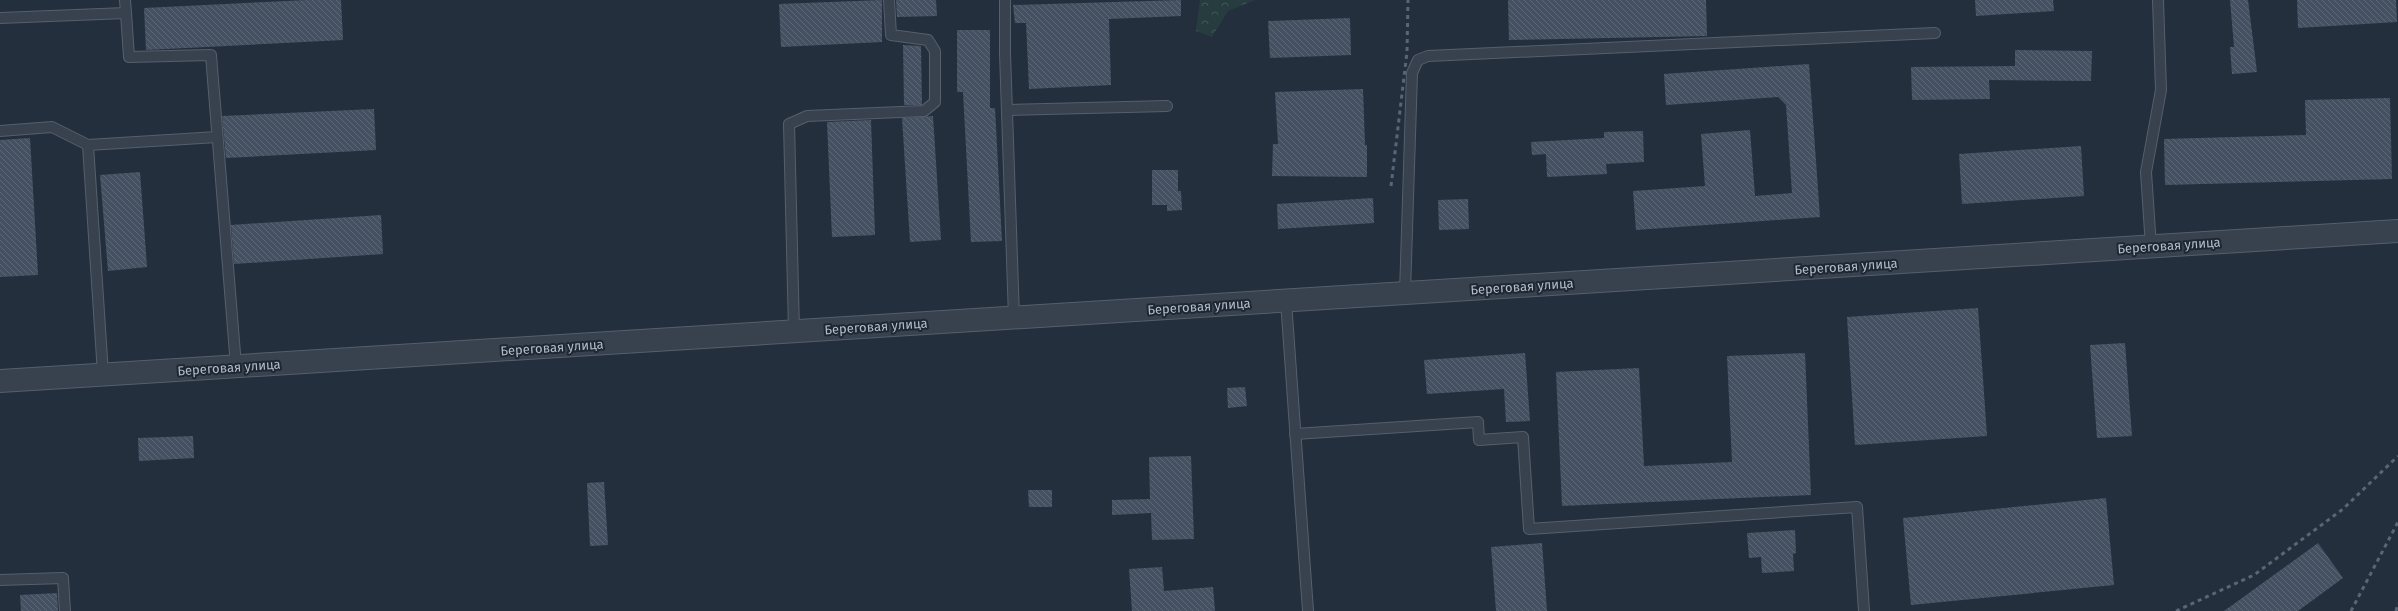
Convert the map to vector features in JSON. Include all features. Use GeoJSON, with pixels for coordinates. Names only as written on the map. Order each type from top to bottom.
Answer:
{"type":"FeatureCollection","features":[{"type":"Feature","properties":{"kind":"street","name":"Береговая улица"},"geometry":{"type":"LineString","coordinates":[[0,381],[2398,231]]}},
{"type":"Feature","properties":{"kind":"lane"},"geometry":{"type":"LineString","coordinates":[[125,0],[129,57],[211,55],[236,366]]}},
{"type":"Feature","properties":{"kind":"lane"},"geometry":{"type":"LineString","coordinates":[[794,331],[789,124],[807,116],[924,111],[935,102],[935,51],[928,40],[891,34],[889,0]]}},
{"type":"Feature","properties":{"kind":"lane"},"geometry":{"type":"LineString","coordinates":[[1005,0],[1014,318]]}},
{"type":"Feature","properties":{"kind":"lane"},"geometry":{"type":"LineString","coordinates":[[2151,247],[2146,172],[2161,90],[2158,0]]}},
{"type":"Feature","properties":{"kind":"lane"},"geometry":{"type":"LineString","coordinates":[[0,18],[126,12]]}},
{"type":"Feature","properties":{"kind":"lane"},"geometry":{"type":"LineString","coordinates":[[1405,293],[1412,73],[1418,60],[1428,56],[1935,32]]}},
{"type":"Feature","properties":{"kind":"lane"},"geometry":{"type":"LineString","coordinates":[[1007,110],[1167,106]]}},
{"type":"Feature","properties":{"kind":"lane"},"geometry":{"type":"LineString","coordinates":[[0,131],[52,128],[88,145],[217,137]]}},
{"type":"Feature","properties":{"kind":"lane"},"geometry":{"type":"LineString","coordinates":[[88,145],[104,374]]}},
{"type":"Feature","properties":{"kind":"lane"},"geometry":{"type":"LineString","coordinates":[[1286,301],[1308,611]]}},
{"type":"Feature","properties":{"kind":"lane"},"geometry":{"type":"LineString","coordinates":[[1295,434],[1478,422],[1479,440],[1523,437],[1529,529],[1857,507],[1864,611]]}},
{"type":"Feature","properties":{"kind":"lane"},"geometry":{"type":"LineString","coordinates":[[0,580],[63,578],[65,611]]}},
{"type":"Feature","properties":{"kind":"green space"},"geometry":{"type":"Polygon","coordinates":[[[1200,0],[1255,0],[1228,11],[1212,37],[1196,31],[1200,0]]]}},
{"type":"Feature","properties":{"kind":"building"},"geometry":{"type":"Polygon","coordinates":[[[307,0],[341,0],[343,40],[146,50],[144,8],[307,0]]]}},
{"type":"Feature","properties":{"kind":"building"},"geometry":{"type":"Polygon","coordinates":[[[882,0],[882,42],[781,47],[779,4],[882,0]]]}},
{"type":"Feature","properties":{"kind":"building"},"geometry":{"type":"Polygon","coordinates":[[[896,0],[936,0],[937,16],[897,17],[896,0]]]}},
{"type":"Feature","properties":{"kind":"building"},"geometry":{"type":"Polygon","coordinates":[[[1181,0],[1181,16],[1109,19],[1111,85],[1029,89],[1026,23],[1015,23],[1013,5],[1181,0]]]}},
{"type":"Feature","properties":{"kind":"building"},"geometry":{"type":"Polygon","coordinates":[[[1508,0],[1706,0],[1707,36],[1509,40],[1508,0]]]}},
{"type":"Feature","properties":{"kind":"building"},"geometry":{"type":"Polygon","coordinates":[[[1975,0],[2053,0],[2054,11],[1976,16],[1975,0]]]}},
{"type":"Feature","properties":{"kind":"building"},"geometry":{"type":"Polygon","coordinates":[[[2230,0],[2248,0],[2257,72],[2232,74],[2230,47],[2234,47],[2230,0]]]}},
{"type":"Feature","properties":{"kind":"building"},"geometry":{"type":"Polygon","coordinates":[[[2297,0],[2396,0],[2397,22],[2298,28],[2297,0]]]}},
{"type":"Feature","properties":{"kind":"building"},"geometry":{"type":"Polygon","coordinates":[[[1350,18],[1351,55],[1270,58],[1268,21],[1350,18]]]}},
{"type":"Feature","properties":{"kind":"building"},"geometry":{"type":"Polygon","coordinates":[[[957,30],[990,30],[990,108],[995,108],[1002,241],[971,242],[963,92],[957,92],[957,30]]]}},
{"type":"Feature","properties":{"kind":"building"},"geometry":{"type":"Polygon","coordinates":[[[903,45],[921,46],[922,105],[904,105],[903,45]]]}},
{"type":"Feature","properties":{"kind":"building"},"geometry":{"type":"Polygon","coordinates":[[[2015,50],[2092,51],[2091,81],[1989,80],[1990,99],[1912,100],[1911,67],[2015,66],[2015,50]]]}},
{"type":"Feature","properties":{"kind":"building"},"geometry":{"type":"Polygon","coordinates":[[[1809,64],[1820,217],[1636,230],[1633,191],[1705,186],[1701,134],[1750,130],[1755,196],[1792,193],[1786,105],[1778,97],[1666,105],[1664,74],[1809,64]]]}},
{"type":"Feature","properties":{"kind":"building"},"geometry":{"type":"Polygon","coordinates":[[[1363,89],[1365,145],[1367,145],[1367,177],[1272,176],[1273,144],[1278,144],[1275,92],[1363,89]]]}},
{"type":"Feature","properties":{"kind":"building"},"geometry":{"type":"Polygon","coordinates":[[[2390,98],[2392,179],[2165,185],[2164,139],[2306,135],[2305,100],[2390,98]]]}},
{"type":"Feature","properties":{"kind":"building"},"geometry":{"type":"Polygon","coordinates":[[[374,109],[376,150],[226,158],[222,116],[374,109]]]}},
{"type":"Feature","properties":{"kind":"building"},"geometry":{"type":"Polygon","coordinates":[[[933,116],[941,240],[910,242],[902,118],[933,116]]]}},
{"type":"Feature","properties":{"kind":"building"},"geometry":{"type":"Polygon","coordinates":[[[871,120],[875,235],[832,237],[827,122],[871,120]]]}},
{"type":"Feature","properties":{"kind":"building"},"geometry":{"type":"Polygon","coordinates":[[[1643,131],[1644,162],[1606,164],[1607,174],[1547,177],[1546,154],[1532,155],[1531,142],[1604,138],[1604,132],[1643,131]]]}},
{"type":"Feature","properties":{"kind":"building"},"geometry":{"type":"Polygon","coordinates":[[[30,138],[38,275],[0,277],[0,140],[30,138]]]}},
{"type":"Feature","properties":{"kind":"building"},"geometry":{"type":"Polygon","coordinates":[[[2081,146],[2084,196],[1962,204],[1959,154],[2081,146]]]}},
{"type":"Feature","properties":{"kind":"building"},"geometry":{"type":"Polygon","coordinates":[[[1152,170],[1178,170],[1178,191],[1181,191],[1182,210],[1167,211],[1167,205],[1152,205],[1152,170]]]}},
{"type":"Feature","properties":{"kind":"building"},"geometry":{"type":"Polygon","coordinates":[[[140,172],[147,267],[108,271],[100,175],[140,172]]]}},
{"type":"Feature","properties":{"kind":"building"},"geometry":{"type":"Polygon","coordinates":[[[1373,198],[1374,223],[1278,229],[1277,204],[1373,198]]]}},
{"type":"Feature","properties":{"kind":"building"},"geometry":{"type":"Polygon","coordinates":[[[1468,199],[1469,229],[1439,230],[1438,200],[1468,199]]]}},
{"type":"Feature","properties":{"kind":"building"},"geometry":{"type":"Polygon","coordinates":[[[381,215],[383,254],[234,264],[231,225],[381,215]]]}},
{"type":"Feature","properties":{"kind":"building"},"geometry":{"type":"Polygon","coordinates":[[[1978,308],[1987,436],[1855,445],[1847,317],[1978,308]]]}},
{"type":"Feature","properties":{"kind":"building"},"geometry":{"type":"Polygon","coordinates":[[[2125,343],[2132,436],[2097,438],[2090,345],[2125,343]]]}},
{"type":"Feature","properties":{"kind":"building"},"geometry":{"type":"Polygon","coordinates":[[[1525,353],[1530,421],[1506,422],[1504,389],[1427,394],[1424,360],[1525,353]]]}},
{"type":"Feature","properties":{"kind":"building"},"geometry":{"type":"Polygon","coordinates":[[[1805,353],[1811,495],[1562,506],[1556,372],[1639,368],[1644,466],[1732,462],[1727,356],[1805,353]]]}},
{"type":"Feature","properties":{"kind":"building"},"geometry":{"type":"Polygon","coordinates":[[[1245,387],[1247,406],[1228,408],[1227,388],[1245,387]]]}},
{"type":"Feature","properties":{"kind":"building"},"geometry":{"type":"Polygon","coordinates":[[[193,436],[194,458],[139,461],[138,438],[193,436]]]}},
{"type":"Feature","properties":{"kind":"building"},"geometry":{"type":"Polygon","coordinates":[[[1191,456],[1194,539],[1152,540],[1151,513],[1112,515],[1112,500],[1150,499],[1149,457],[1191,456]]]}},
{"type":"Feature","properties":{"kind":"building"},"geometry":{"type":"Polygon","coordinates":[[[604,482],[608,545],[590,546],[587,483],[604,482]]]}},
{"type":"Feature","properties":{"kind":"building"},"geometry":{"type":"Polygon","coordinates":[[[1028,490],[1052,490],[1052,507],[1029,507],[1028,490]]]}},
{"type":"Feature","properties":{"kind":"building"},"geometry":{"type":"Polygon","coordinates":[[[2106,498],[2114,585],[1911,605],[1903,518],[2106,498]]]}},
{"type":"Feature","properties":{"kind":"building"},"geometry":{"type":"Polygon","coordinates":[[[1795,530],[1796,553],[1793,554],[1794,571],[1762,573],[1761,557],[1749,558],[1747,533],[1795,530]]]}},
{"type":"Feature","properties":{"kind":"building"},"geometry":{"type":"Polygon","coordinates":[[[1542,543],[1547,611],[1496,611],[1491,547],[1542,543]]]}},
{"type":"Feature","properties":{"kind":"building"},"geometry":{"type":"Polygon","coordinates":[[[2318,543],[2343,578],[2298,611],[2224,611],[2318,543]]]}},
{"type":"Feature","properties":{"kind":"building"},"geometry":{"type":"Polygon","coordinates":[[[1162,567],[1164,591],[1213,587],[1215,611],[1132,611],[1129,569],[1162,567]]]}},
{"type":"Feature","properties":{"kind":"building"},"geometry":{"type":"Polygon","coordinates":[[[57,593],[58,611],[21,611],[20,595],[57,593]]]}},
{"type":"Feature","properties":{"kind":"railway"},"geometry":{"type":"LineString","coordinates":[[1391,186],[1407,52],[1408,0]]}},
{"type":"Feature","properties":{"kind":"railway"},"geometry":{"type":"LineString","coordinates":[[2176,611],[2254,575],[2343,509],[2398,456]]}},
{"type":"Feature","properties":{"kind":"railway"},"geometry":{"type":"LineString","coordinates":[[2351,611],[2398,522]]}},
{"type":"Feature","properties":{"kind":"railway"},"geometry":{"type":"LineString","coordinates":[[2396,611],[2398,603]]}}]}
